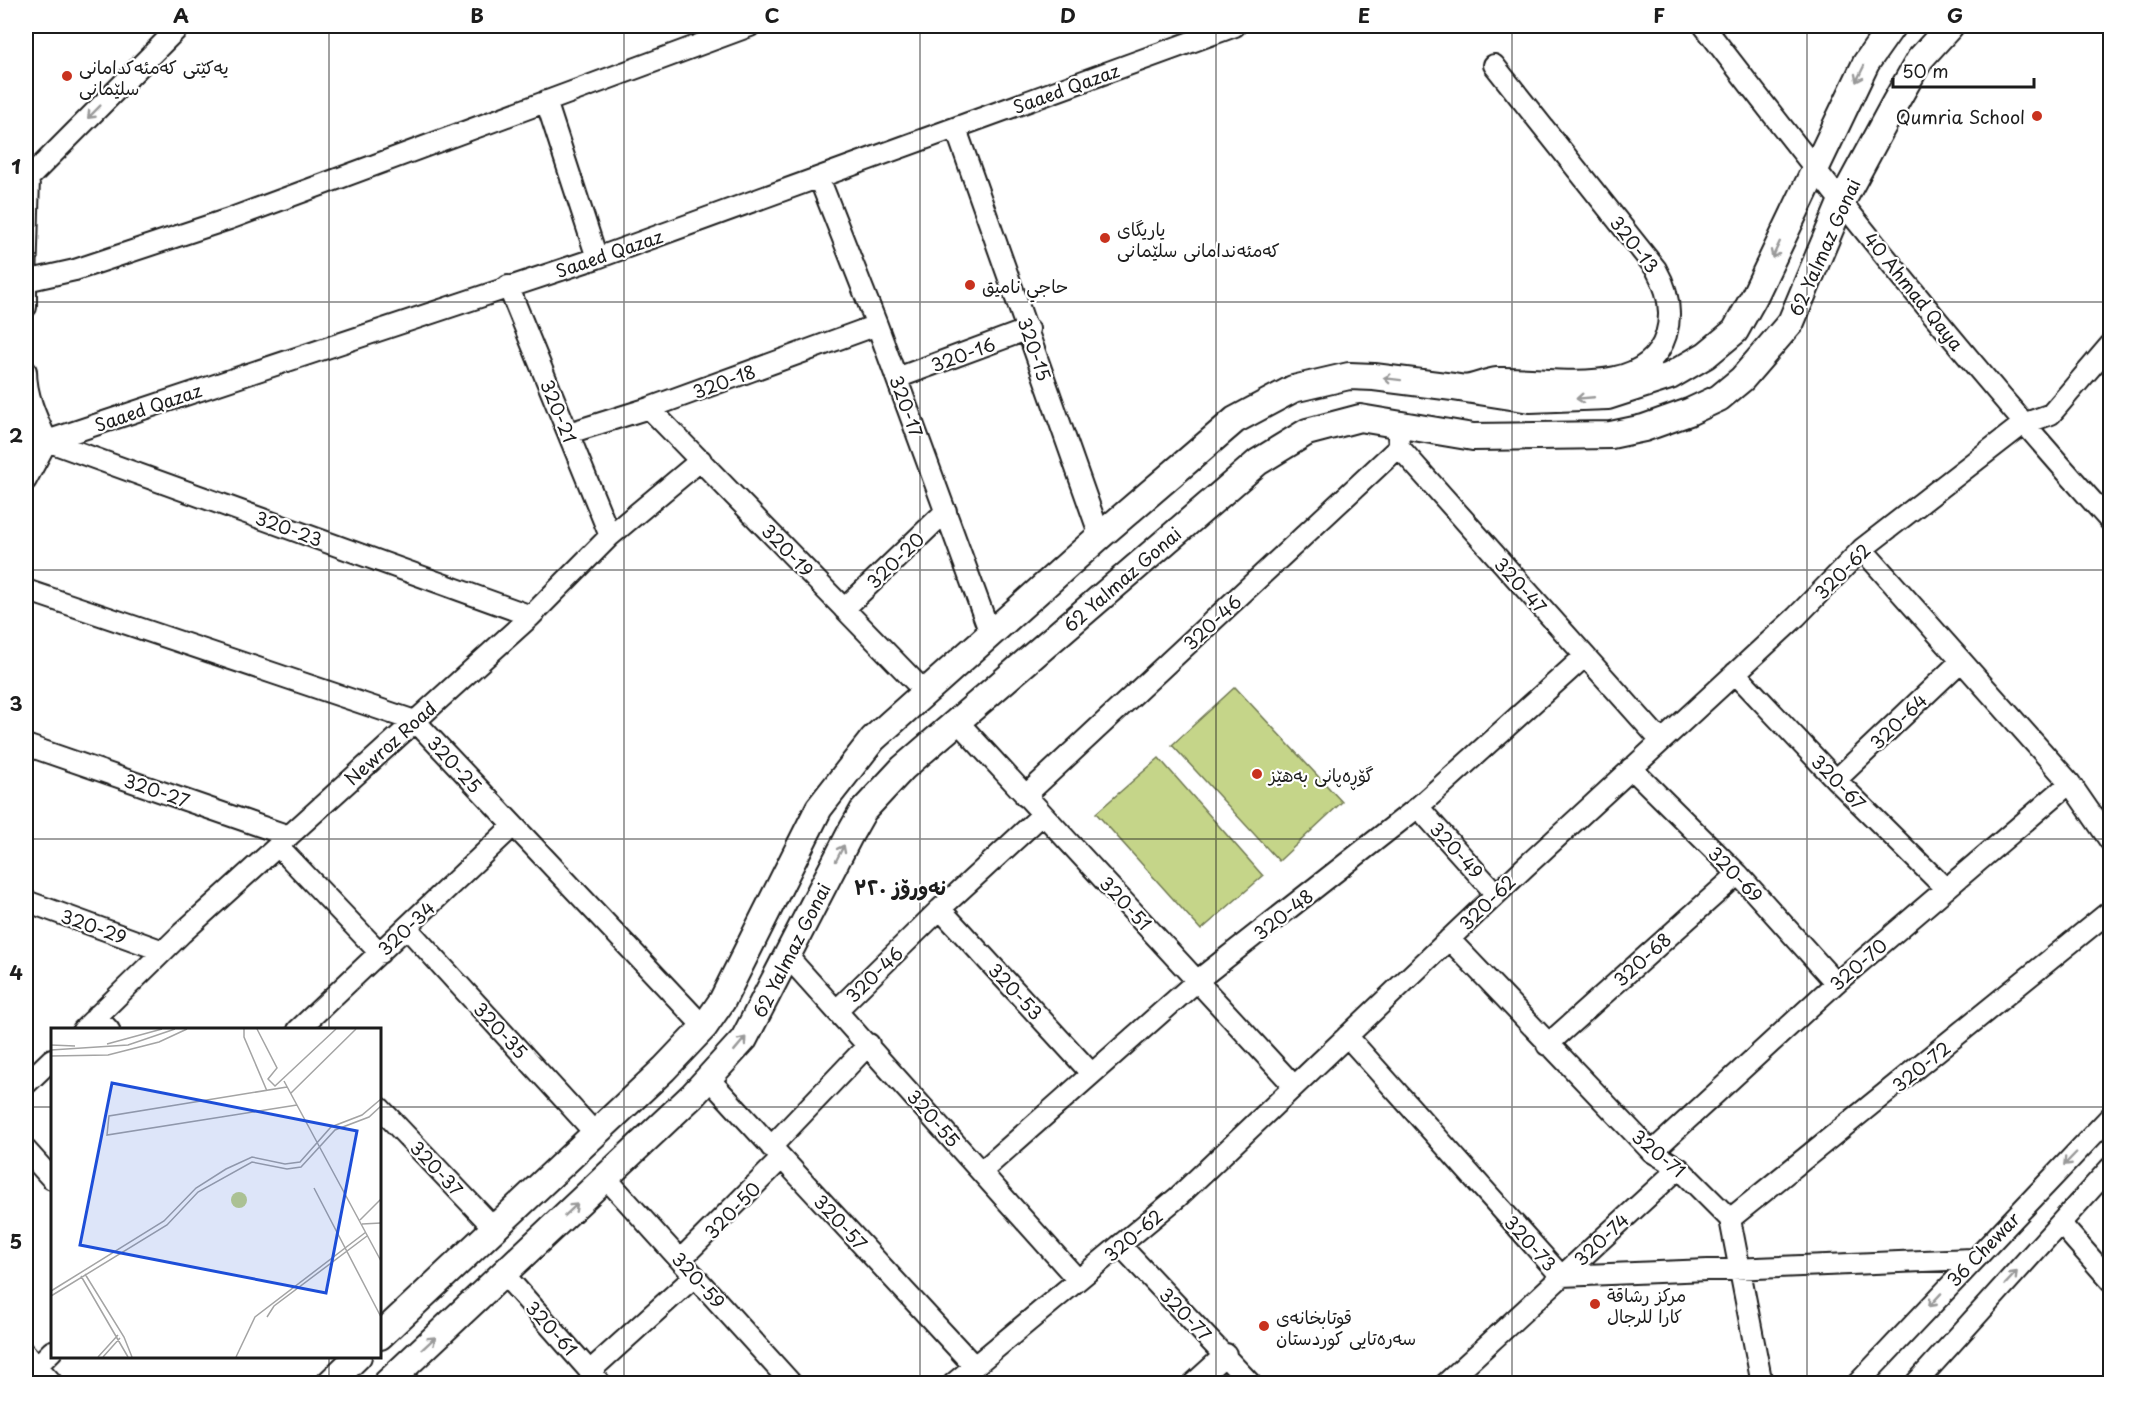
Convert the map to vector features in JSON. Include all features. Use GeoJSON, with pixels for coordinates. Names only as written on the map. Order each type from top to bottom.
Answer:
{"type":"FeatureCollection","features":[{"type":"Feature","properties":{"kind":"main road"},"geometry":{"type":"LineString","coordinates":[[383,1326],[494,1228],[596,1133],[704,1027],[722,1001],[819,808],[873,738],[991,636],[1100,536],[1235,420],[1293,389],[1349,376],[1374,376],[1530,399],[1608,396],[1670,376],[1706,355],[1735,331],[1754,297],[1866,63],[1892,26]]}},
{"type":"Feature","properties":{"kind":"main road","name":"62 Yalmaz Gonai"},"geometry":{"type":"LineString","coordinates":[[399,1379],[503,1273],[708,1078],[744,1039],[863,811],[903,768],[1258,462],[1307,432],[1360,418],[1398,435],[1611,435],[1644,428],[1689,412],[1719,398],[1742,379],[1791,322],[1841,203],[1920,59],[1950,26]]}},
{"type":"Feature","properties":{"kind":"main road"},"geometry":{"type":"LineString","coordinates":[[781,884],[817,899]]}},
{"type":"Feature","properties":{"kind":"main road"},"geometry":{"type":"LineString","coordinates":[[329,1383],[356,1358]]}},
{"type":"Feature","properties":{"kind":"street"},"geometry":{"type":"LineString","coordinates":[[26,307],[27,174],[180,26]]}},
{"type":"Feature","properties":{"kind":"street"},"geometry":{"type":"LineString","coordinates":[[26,281],[75,270],[229,219],[546,100],[703,34],[750,26]]}},
{"type":"Feature","properties":{"kind":"street","name":"Saaed Qazaz"},"geometry":{"type":"LineString","coordinates":[[47,441],[597,258],[1235,26]]}},
{"type":"Feature","properties":{"kind":"street","name":"40 Ahmad Qaya"},"geometry":{"type":"LineString","coordinates":[[1704,26],[1841,203],[2023,424],[2110,521]]}},
{"type":"Feature","properties":{"kind":"street","name":"320-13"},"geometry":{"type":"LineString","coordinates":[[1453,387],[1498,378],[1554,381],[1632,373],[1652,360],[1664,341],[1668,327],[1668,296],[1656,269],[1494,65]]}},
{"type":"Feature","properties":{"kind":"street"},"geometry":{"type":"LineString","coordinates":[[546,100],[597,258]]}},
{"type":"Feature","properties":{"kind":"street","name":"320-15"},"geometry":{"type":"LineString","coordinates":[[956,129],[1029,329],[1100,536]]}},
{"type":"Feature","properties":{"kind":"street","name":"320-17"},"geometry":{"type":"LineString","coordinates":[[819,178],[897,378],[991,636]]}},
{"type":"Feature","properties":{"kind":"street","name":"320-21"},"geometry":{"type":"LineString","coordinates":[[508,286],[610,536]]}},
{"type":"Feature","properties":{"kind":"street","name":"320-18"},"geometry":{"type":"LineString","coordinates":[[569,433],[649,408],[877,325]]}},
{"type":"Feature","properties":{"kind":"street","name":"320-16"},"geometry":{"type":"LineString","coordinates":[[897,378],[1029,329]]}},
{"type":"Feature","properties":{"kind":"street","name":"320-62"},"geometry":{"type":"LineString","coordinates":[[953,1383],[1178,1197],[1496,894],[1796,617],[1862,549],[2023,424],[2051,414],[2109,351]]}},
{"type":"Feature","properties":{"kind":"street"},"geometry":{"type":"LineString","coordinates":[[26,371],[26,384],[34,411],[47,441]]}},
{"type":"Feature","properties":{"kind":"street","name":"320-19"},"geometry":{"type":"LineString","coordinates":[[649,408],[926,693]]}},
{"type":"Feature","properties":{"kind":"street","name":"320-47"},"geometry":{"type":"LineString","coordinates":[[1398,435],[1585,656],[1661,741]]}},
{"type":"Feature","properties":{"kind":"street","name":"320-46"},"geometry":{"type":"LineString","coordinates":[[1025,796],[1398,435]]}},
{"type":"Feature","properties":{"kind":"street"},"geometry":{"type":"LineString","coordinates":[[26,442],[47,441]]}},
{"type":"Feature","properties":{"kind":"street"},"geometry":{"type":"LineString","coordinates":[[26,480],[47,441]]}},
{"type":"Feature","properties":{"kind":"street","name":"320-23"},"geometry":{"type":"LineString","coordinates":[[47,441],[531,616]]}},
{"type":"Feature","properties":{"kind":"street","name":"Newroz Road"},"geometry":{"type":"LineString","coordinates":[[96,1025],[163,951],[531,616],[610,536],[702,460]]}},
{"type":"Feature","properties":{"kind":"street","name":"320-20"},"geometry":{"type":"LineString","coordinates":[[844,609],[946,511]]}},
{"type":"Feature","properties":{"kind":"street"},"geometry":{"type":"LineString","coordinates":[[1862,549],[1960,662],[2070,783],[2110,841]]}},
{"type":"Feature","properties":{"kind":"street","name":"320-25"},"geometry":{"type":"LineString","coordinates":[[26,590],[414,721],[704,1027]]}},
{"type":"Feature","properties":{"kind":"street","name":"320-48"},"geometry":{"type":"LineString","coordinates":[[981,1172],[1198,980],[1418,807],[1585,656]]}},
{"type":"Feature","properties":{"kind":"street","name":"320-64"},"geometry":{"type":"LineString","coordinates":[[1836,780],[1960,662]]}},
{"type":"Feature","properties":{"kind":"street","name":"320-67"},"geometry":{"type":"LineString","coordinates":[[1735,673],[1836,780],[1946,889]]}},
{"type":"Feature","properties":{"kind":"street","name":"320-51"},"geometry":{"type":"LineString","coordinates":[[957,721],[1294,1086]]}},
{"type":"Feature","properties":{"kind":"street","name":"320-27"},"geometry":{"type":"LineString","coordinates":[[26,745],[283,841]]}},
{"type":"Feature","properties":{"kind":"street","name":"320-69"},"geometry":{"type":"LineString","coordinates":[[1631,768],[1738,874],[1836,983]]}},
{"type":"Feature","properties":{"kind":"street","name":"320-70"},"geometry":{"type":"LineString","coordinates":[[1652,1152],[1836,983],[2070,783]]}},
{"type":"Feature","properties":{"kind":"street","name":"320-49"},"geometry":{"type":"LineString","coordinates":[[1418,807],[1496,894]]}},
{"type":"Feature","properties":{"kind":"street","name":"320-46"},"geometry":{"type":"LineString","coordinates":[[837,1010],[940,909],[1042,815]]}},
{"type":"Feature","properties":{"kind":"street","name":"320-34"},"geometry":{"type":"LineString","coordinates":[[302,1028],[513,826]]}},
{"type":"Feature","properties":{"kind":"street"},"geometry":{"type":"LineString","coordinates":[[283,841],[380,953]]}},
{"type":"Feature","properties":{"kind":"street","name":"320-68"},"geometry":{"type":"LineString","coordinates":[[1547,1045],[1738,874]]}},
{"type":"Feature","properties":{"kind":"street","name":"320-29"},"geometry":{"type":"LineString","coordinates":[[26,901],[163,951]]}},
{"type":"Feature","properties":{"kind":"street","name":"320-53"},"geometry":{"type":"LineString","coordinates":[[940,909],[1091,1073]]}},
{"type":"Feature","properties":{"kind":"street","name":"320-72"},"geometry":{"type":"LineString","coordinates":[[1730,1219],[2110,911]]}},
{"type":"Feature","properties":{"kind":"street","name":"320-35"},"geometry":{"type":"LineString","coordinates":[[407,928],[596,1133]]}},
{"type":"Feature","properties":{"kind":"street","name":"320-71"},"geometry":{"type":"LineString","coordinates":[[1449,939],[1547,1045],[1652,1152],[1679,1168],[1730,1219]]}},
{"type":"Feature","properties":{"kind":"street","name":"320-55"},"geometry":{"type":"LineString","coordinates":[[788,957],[869,1044],[1078,1280]]}},
{"type":"Feature","properties":{"kind":"street","name":"320-73"},"geometry":{"type":"LineString","coordinates":[[1347,1036],[1561,1276],[1972,1259]]}},
{"type":"Feature","properties":{"kind":"street","name":"320-50"},"geometry":{"type":"LineString","coordinates":[[681,1260],[777,1153],[869,1044]]}},
{"type":"Feature","properties":{"kind":"street"},"geometry":{"type":"LineString","coordinates":[[26,1058],[49,1062]]}},
{"type":"Feature","properties":{"kind":"street"},"geometry":{"type":"LineString","coordinates":[[26,1084],[49,1062]]}},
{"type":"Feature","properties":{"kind":"street","name":"320-57"},"geometry":{"type":"LineString","coordinates":[[708,1078],[974,1366]]}},
{"type":"Feature","properties":{"kind":"street","name":"320-37"},"geometry":{"type":"LineString","coordinates":[[381,1109],[494,1228]]}},
{"type":"Feature","properties":{"kind":"street","name":"36 Chewar"},"geometry":{"type":"LineString","coordinates":[[1857,1383],[1972,1259],[2110,1117]]}},
{"type":"Feature","properties":{"kind":"street"},"geometry":{"type":"LineString","coordinates":[[26,1150],[51,1178]]}},
{"type":"Feature","properties":{"kind":"street","name":"320-74"},"geometry":{"type":"LineString","coordinates":[[1445,1383],[1679,1168]]}},
{"type":"Feature","properties":{"kind":"street"},"geometry":{"type":"LineString","coordinates":[[1915,1383],[2110,1168]]}},
{"type":"Feature","properties":{"kind":"street","name":"320-59"},"geometry":{"type":"LineString","coordinates":[[605,1177],[792,1383]]}},
{"type":"Feature","properties":{"kind":"street"},"geometry":{"type":"LineString","coordinates":[[1730,1219],[1762,1383]]}},
{"type":"Feature","properties":{"kind":"street"},"geometry":{"type":"LineString","coordinates":[[2061,1224],[2110,1281]]}},
{"type":"Feature","properties":{"kind":"street","name":"320-77"},"geometry":{"type":"LineString","coordinates":[[1120,1245],[1226,1354],[1251,1383]]}},
{"type":"Feature","properties":{"kind":"street","name":"320-61"},"geometry":{"type":"LineString","coordinates":[[503,1273],[596,1377]]}},
{"type":"Feature","properties":{"kind":"street"},"geometry":{"type":"LineString","coordinates":[[596,1377],[695,1276]]}},
{"type":"Feature","properties":{"kind":"street"},"geometry":{"type":"LineString","coordinates":[[51,1351],[31,1360],[53,1383]]}},
{"type":"Feature","properties":{"kind":"street"},"geometry":{"type":"LineString","coordinates":[[1193,1383],[1226,1354]]}},
{"type":"Feature","properties":{"kind":"green space","name":"گۆڕەپانی بەهێز"},"geometry":{"type":"Polygon","coordinates":[[[1235,687],[1342,802],[1279,861],[1172,745],[1235,687]]]}},
{"type":"Feature","properties":{"kind":"green space"},"geometry":{"type":"Polygon","coordinates":[[[1159,758],[1263,876],[1201,930],[1096,813],[1159,758]]]}},
{"type":"Feature","properties":{"kind":"place","name":"یەکێتی کەمئەکدامانی سلێمانی"},"geometry":{"type":"Point","coordinates":[67,76]}},
{"type":"Feature","properties":{"kind":"place","name":"Qumria School"},"geometry":{"type":"Point","coordinates":[2037,116]}},
{"type":"Feature","properties":{"kind":"place","name":"یاریگای کەمئەندامانی سلێمانی"},"geometry":{"type":"Point","coordinates":[1105,238]}},
{"type":"Feature","properties":{"kind":"place","name":"حاجي ناميق"},"geometry":{"type":"Point","coordinates":[970,285]}},
{"type":"Feature","properties":{"kind":"place","name":"گۆڕەپانی بەهێز"},"geometry":{"type":"Point","coordinates":[1257,774]}},
{"type":"Feature","properties":{"kind":"place","name":"مركز رشاقة كارا للرجال"},"geometry":{"type":"Point","coordinates":[1595,1304]}},
{"type":"Feature","properties":{"kind":"place","name":"قوتابخانەی سەرەتایی کوردستان"},"geometry":{"type":"Point","coordinates":[1264,1326]}},
{"type":"Feature","properties":{"kind":"district","name":"نەورۆز ٣٢٠"},"geometry":{"type":"Point","coordinates":[900,887]}}]}
